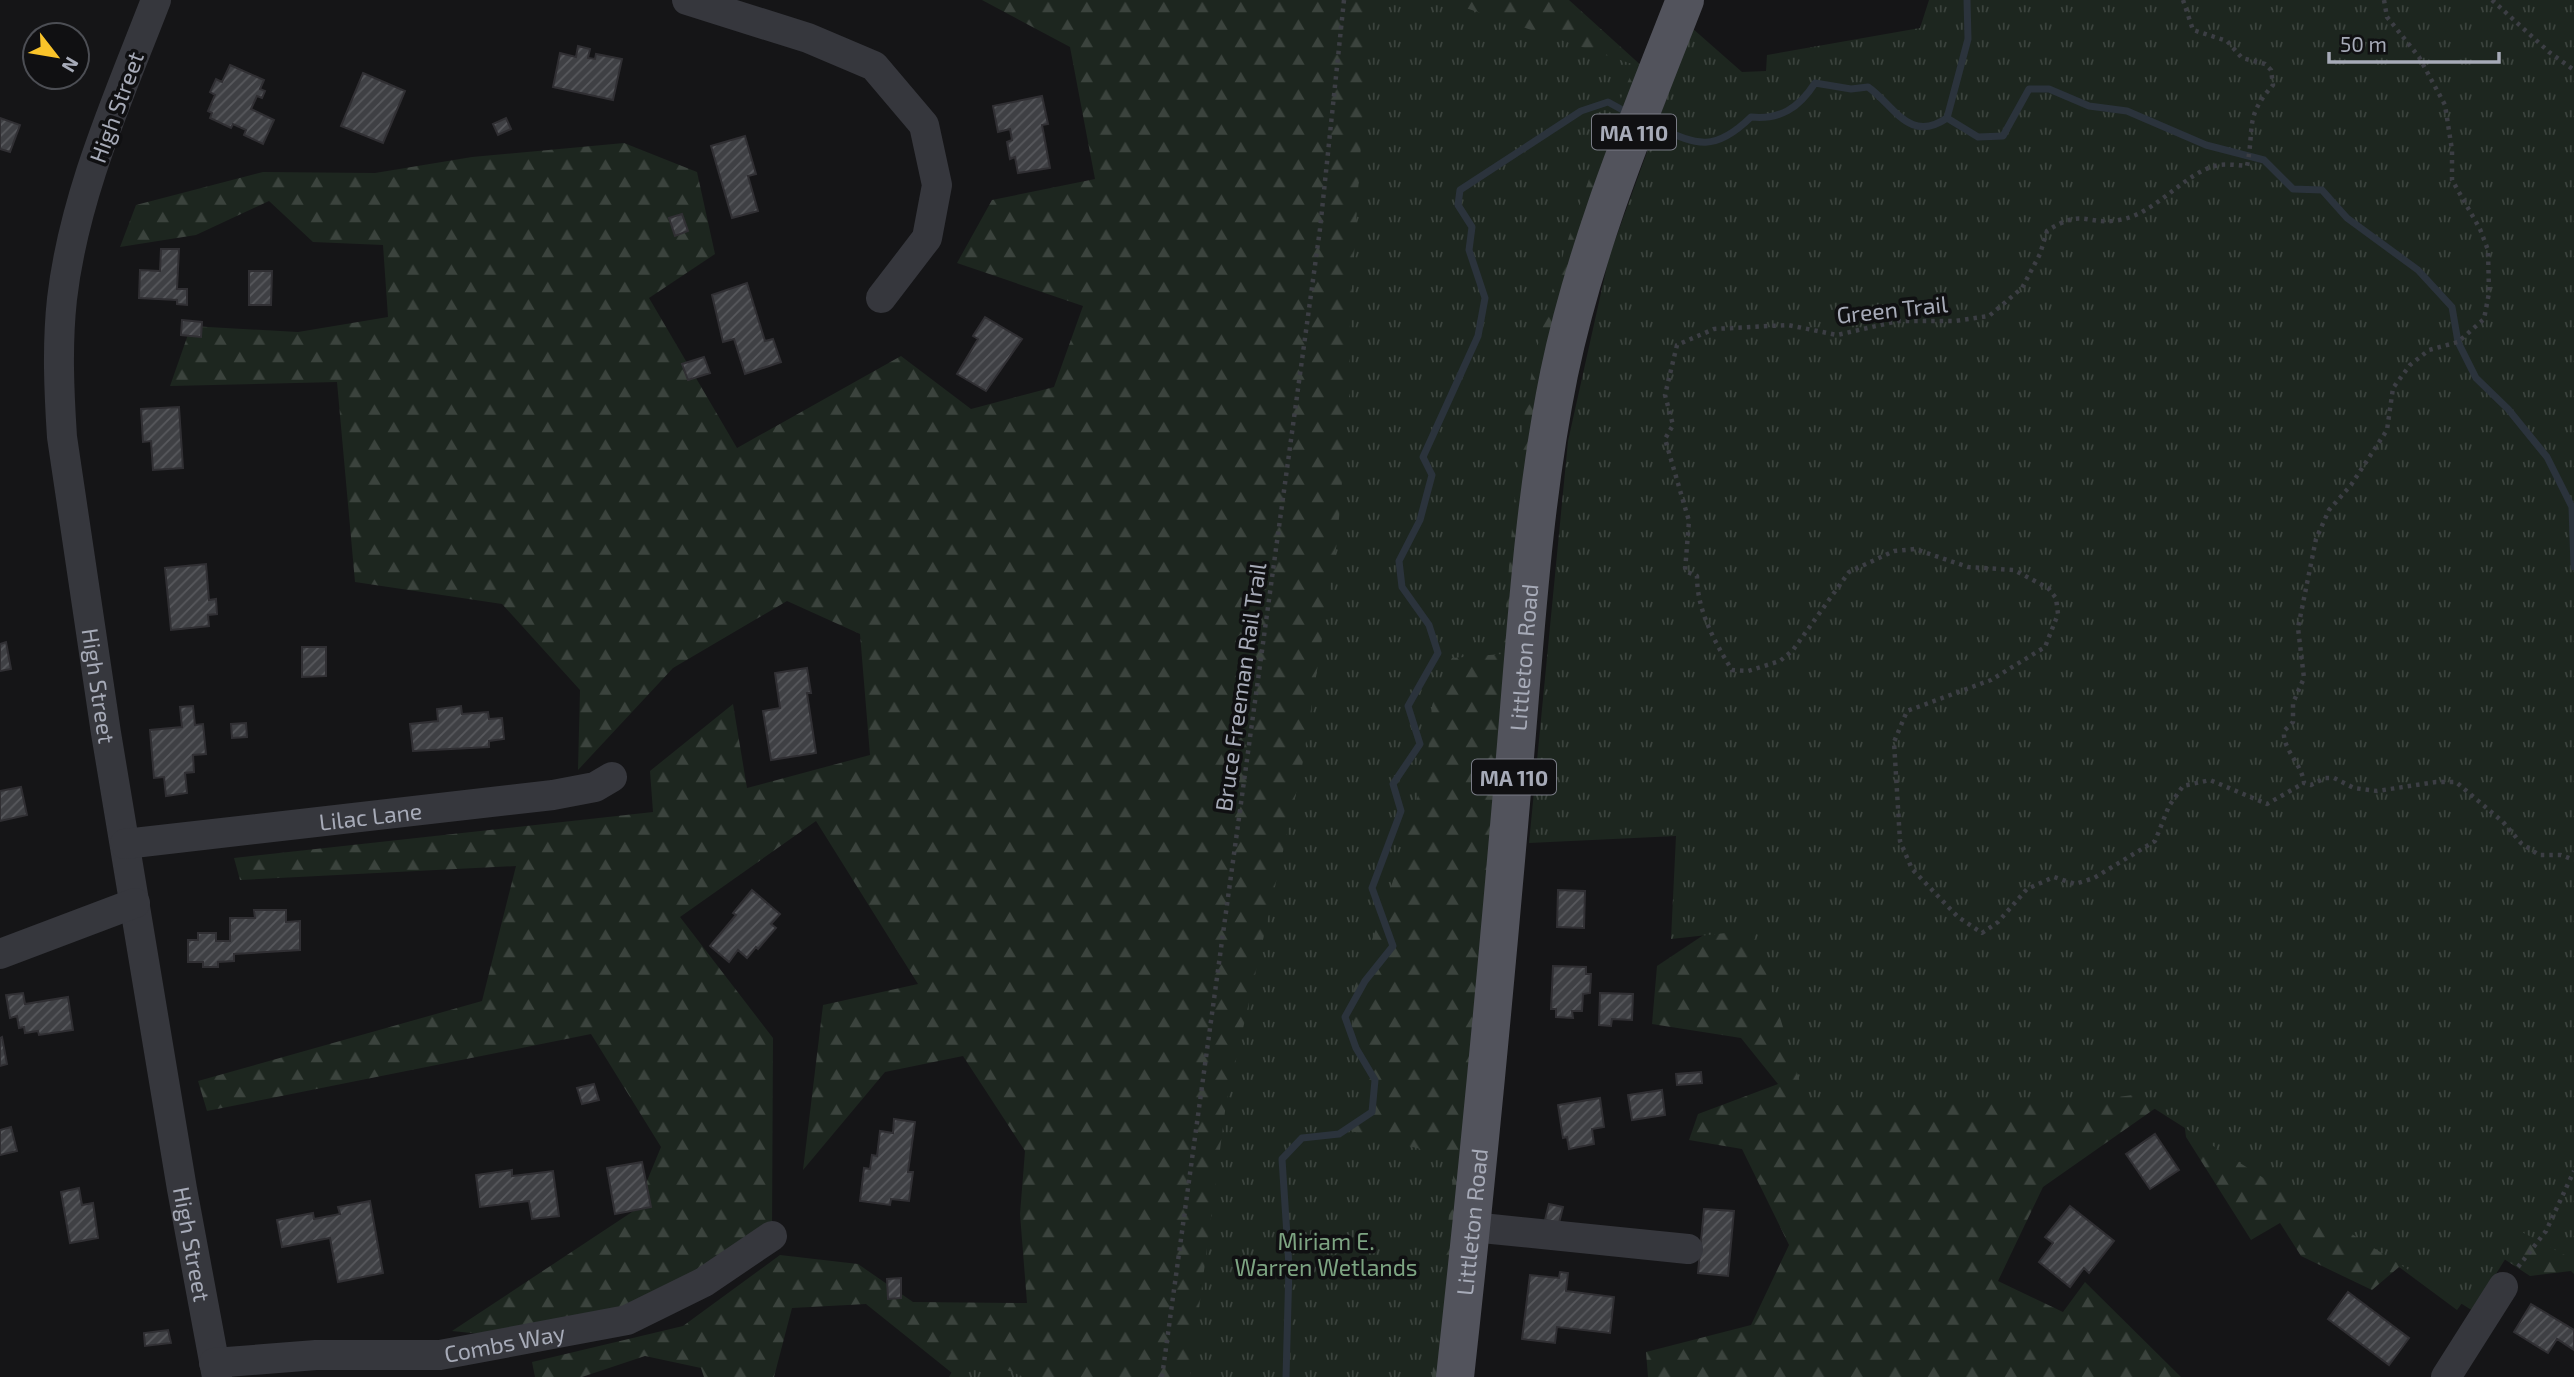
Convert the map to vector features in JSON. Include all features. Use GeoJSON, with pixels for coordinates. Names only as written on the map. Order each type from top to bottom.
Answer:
{"type":"FeatureCollection","features":[{"type":"Feature","properties":{"kind":"main road","name":"Littleton Road"},"geometry":{"type":"LineString","coordinates":[[1455,1377],[1472,1227],[1532,570],[1548,436],[1574,311],[1613,185],[1685,0]]}},
{"type":"Feature","properties":{"kind":"street","name":"High Street"},"geometry":{"type":"LineString","coordinates":[[156,0],[81,206],[65,278],[59,344],[62,437],[125,844],[216,1370]]}},
{"type":"Feature","properties":{"kind":"street"},"geometry":{"type":"LineString","coordinates":[[687,0],[808,38],[874,66],[924,125],[937,185],[927,238],[881,298]]}},
{"type":"Feature","properties":{"kind":"street","name":"Lilac Lane"},"geometry":{"type":"LineString","coordinates":[[125,844],[553,795],[595,787],[612,777]]}},
{"type":"Feature","properties":{"kind":"street"},"geometry":{"type":"LineString","coordinates":[[0,954],[135,903]]}},
{"type":"Feature","properties":{"kind":"street"},"geometry":{"type":"LineString","coordinates":[[1472,1227],[1688,1249]]}},
{"type":"Feature","properties":{"kind":"street","name":"Combs Way"},"geometry":{"type":"LineString","coordinates":[[216,1370],[316,1355],[440,1355],[627,1320],[704,1282],[772,1236]]}},
{"type":"Feature","properties":{"kind":"street"},"geometry":{"type":"LineString","coordinates":[[2446,1377],[2502,1287]]}},
{"type":"Feature","properties":{"kind":"path","name":"Bruce Freeman Rail Trail"},"geometry":{"type":"LineString","coordinates":[[1162,1377],[1320,229],[1345,0]]}},
{"type":"Feature","properties":{"kind":"path","name":"Green Trail"},"geometry":{"type":"LineString","coordinates":[[2183,0],[2193,30],[2227,41],[2242,58],[2265,64],[2271,70],[2273,85],[2256,105],[2251,117],[2252,139],[2246,166],[2219,165],[2199,173],[2165,198],[2120,220],[2068,217],[2047,231],[2040,254],[2022,288],[1989,316],[1955,321],[1898,321],[1837,335],[1788,325],[1714,329],[1677,345],[1665,395],[1673,425],[1665,439],[1689,521],[1685,571],[1697,576],[1697,596],[1720,651],[1732,670],[1748,671],[1780,661],[1793,650],[1849,572],[1894,551],[1914,550],[1968,567],[2014,570],[2048,588],[2056,598],[2058,614],[2045,647],[1991,680],[1907,710],[1894,742],[1900,841],[1912,869],[1958,918],[1982,933],[1998,922],[2027,889],[2054,877],[2075,884],[2094,878],[2155,841],[2169,806],[2183,786],[2210,780],[2267,804],[2304,783]]}},
{"type":"Feature","properties":{"kind":"path"},"geometry":{"type":"LineString","coordinates":[[2384,0],[2387,17],[2420,57],[2445,105],[2452,150],[2452,180],[2480,229],[2488,250],[2489,293],[2484,319],[2458,342],[2429,350],[2410,365],[2393,388],[2387,430],[2351,485],[2329,510],[2316,539],[2298,628],[2304,678],[2294,704],[2293,722],[2284,731],[2283,740],[2303,772],[2304,783],[2311,785],[2325,778],[2334,778],[2354,788],[2377,791],[2436,782],[2456,782],[2503,822],[2521,843],[2539,855],[2561,855],[2574,860]]}},
{"type":"Feature","properties":{"kind":"path"},"geometry":{"type":"LineString","coordinates":[[2492,0],[2574,70]]}},
{"type":"Feature","properties":{"kind":"path"},"geometry":{"type":"LineString","coordinates":[[2502,1287],[2546,1231],[2574,1171]]}},
{"type":"Feature","properties":{"kind":"green space","name":"Miriam E. Warren Wetlands"},"geometry":{"type":"Polygon","coordinates":[[[982,0],[1569,0],[1655,78],[1574,311],[1455,1377],[957,1377],[866,1304],[792,1308],[774,1377],[704,1377],[701,1368],[645,1356],[582,1377],[535,1377],[532,1362],[683,1326],[780,1255],[858,1264],[913,1302],[1027,1303],[1020,1214],[1025,1151],[963,1056],[885,1072],[803,1170],[823,1005],[918,984],[816,821],[680,917],[773,1038],[772,1228],[704,1282],[521,1338],[452,1331],[635,1210],[661,1147],[591,1034],[207,1111],[198,1081],[482,1001],[516,866],[240,880],[234,858],[653,812],[650,771],[733,704],[747,788],[870,755],[860,634],[787,601],[673,668],[578,770],[580,690],[502,604],[355,582],[337,382],[170,386],[191,326],[298,332],[388,317],[383,245],[313,242],[269,201],[196,235],[120,247],[136,205],[263,172],[375,173],[472,157],[624,143],[697,172],[715,254],[649,298],[737,448],[901,356],[971,409],[1054,387],[1083,306],[957,263],[992,200],[1095,179],[1070,47],[982,0]]]}},
{"type":"Feature","properties":{"kind":"green space","name":"Miriam E. Warren Wetlands"},"geometry":{"type":"Polygon","coordinates":[[[1370,0],[1442,0],[1635,65],[1571,230],[1550,298],[1532,371],[1519,452],[1502,654],[1452,658],[1438,684],[1432,706],[1427,765],[1389,894],[1352,994],[1353,1035],[1372,1101],[1343,1129],[1455,1158],[1432,1377],[1190,1377],[1226,1104],[1302,767],[1337,542],[1349,399],[1350,320],[1370,0]]]}},
{"type":"Feature","properties":{"kind":"green space"},"geometry":{"type":"Polygon","coordinates":[[[1929,0],[2574,0],[2574,1260],[2522,1232],[2473,1311],[2133,1095],[2064,1104],[1807,1105],[1753,930],[1671,939],[1676,836],[1529,843],[1568,441],[1609,257],[1692,28],[1742,72],[1766,71],[1767,55],[1920,28],[1929,0]]]}},
{"type":"Feature","properties":{"kind":"green space"},"geometry":{"type":"Polygon","coordinates":[[[1720,877],[2574,1185],[2574,1274],[2571,1271],[2530,1276],[2498,1255],[2457,1310],[2399,1267],[2372,1290],[2301,1256],[2280,1223],[2251,1240],[2186,1137],[2180,1091],[2043,1187],[1998,1281],[2063,1312],[2085,1282],[2181,1377],[1648,1377],[1646,1352],[1751,1325],[1789,1245],[1742,1149],[1689,1140],[1698,1114],[1778,1084],[1741,1038],[1652,1024],[1657,966],[1708,932],[1720,877]]]}},
{"type":"Feature","properties":{"kind":"green space"},"geometry":{"type":"Polygon","coordinates":[[[963,1352],[1024,1377],[949,1377],[963,1352]]]}},
{"type":"Feature","properties":{"kind":"building"},"geometry":{"type":"Polygon","coordinates":[[[578,46],[590,49],[588,58],[595,59],[596,54],[622,59],[613,100],[553,87],[560,53],[576,57],[578,46]]]}},
{"type":"Feature","properties":{"kind":"building"},"geometry":{"type":"Polygon","coordinates":[[[230,65],[264,80],[260,89],[265,91],[262,98],[257,96],[251,109],[274,120],[263,144],[244,135],[246,130],[233,124],[231,128],[210,118],[212,113],[208,111],[215,95],[210,92],[216,79],[222,82],[230,65]]]}},
{"type":"Feature","properties":{"kind":"building"},"geometry":{"type":"Polygon","coordinates":[[[363,73],[405,91],[383,143],[341,126],[363,73]]]}},
{"type":"Feature","properties":{"kind":"building"},"geometry":{"type":"Polygon","coordinates":[[[1042,96],[1048,124],[1042,125],[1050,168],[1018,173],[1015,157],[1010,159],[1007,142],[1012,140],[1010,129],[998,132],[993,106],[1042,96]]]}},
{"type":"Feature","properties":{"kind":"building"},"geometry":{"type":"Polygon","coordinates":[[[0,118],[20,125],[10,152],[0,149],[0,118]]]}},
{"type":"Feature","properties":{"kind":"building"},"geometry":{"type":"Polygon","coordinates":[[[506,118],[511,129],[498,135],[493,124],[506,118]]]}},
{"type":"Feature","properties":{"kind":"building"},"geometry":{"type":"Polygon","coordinates":[[[745,136],[756,174],[748,176],[758,211],[732,218],[711,146],[745,136]]]}},
{"type":"Feature","properties":{"kind":"building"},"geometry":{"type":"Polygon","coordinates":[[[682,214],[688,231],[675,236],[669,218],[682,214]]]}},
{"type":"Feature","properties":{"kind":"building"},"geometry":{"type":"Polygon","coordinates":[[[161,249],[179,249],[177,289],[187,289],[187,305],[177,304],[177,300],[139,298],[140,270],[160,271],[161,249]]]}},
{"type":"Feature","properties":{"kind":"building"},"geometry":{"type":"Polygon","coordinates":[[[249,271],[272,271],[271,305],[249,305],[249,271]]]}},
{"type":"Feature","properties":{"kind":"building"},"geometry":{"type":"Polygon","coordinates":[[[747,283],[765,341],[773,339],[781,362],[745,374],[734,339],[723,342],[712,295],[747,283]]]}},
{"type":"Feature","properties":{"kind":"building"},"geometry":{"type":"Polygon","coordinates":[[[985,317],[1022,339],[986,391],[957,374],[978,339],[973,336],[985,317]]]}},
{"type":"Feature","properties":{"kind":"building"},"geometry":{"type":"Polygon","coordinates":[[[182,320],[202,322],[201,337],[181,335],[182,320]]]}},
{"type":"Feature","properties":{"kind":"building"},"geometry":{"type":"Polygon","coordinates":[[[704,357],[710,373],[688,380],[682,364],[704,357]]]}},
{"type":"Feature","properties":{"kind":"building"},"geometry":{"type":"Polygon","coordinates":[[[179,407],[183,468],[153,470],[151,441],[143,442],[141,409],[179,407]]]}},
{"type":"Feature","properties":{"kind":"building"},"geometry":{"type":"Polygon","coordinates":[[[206,564],[209,600],[216,599],[217,614],[208,615],[209,626],[171,630],[165,568],[206,564]]]}},
{"type":"Feature","properties":{"kind":"building"},"geometry":{"type":"Polygon","coordinates":[[[6,642],[11,669],[0,671],[0,644],[6,642]]]}},
{"type":"Feature","properties":{"kind":"building"},"geometry":{"type":"Polygon","coordinates":[[[302,647],[326,647],[326,676],[302,677],[302,647]]]}},
{"type":"Feature","properties":{"kind":"building"},"geometry":{"type":"Polygon","coordinates":[[[807,668],[811,693],[807,693],[816,753],[771,760],[763,711],[780,708],[775,673],[807,668]]]}},
{"type":"Feature","properties":{"kind":"building"},"geometry":{"type":"Polygon","coordinates":[[[193,706],[195,725],[203,724],[206,754],[193,755],[194,772],[185,773],[187,793],[166,796],[164,777],[154,778],[150,730],[182,727],[180,707],[193,706]]]}},
{"type":"Feature","properties":{"kind":"building"},"geometry":{"type":"Polygon","coordinates":[[[461,706],[462,714],[488,712],[489,719],[502,718],[504,739],[489,741],[489,747],[413,751],[410,724],[438,721],[437,709],[461,706]]]}},
{"type":"Feature","properties":{"kind":"building"},"geometry":{"type":"Polygon","coordinates":[[[246,723],[247,737],[232,738],[231,724],[246,723]]]}},
{"type":"Feature","properties":{"kind":"building"},"geometry":{"type":"Polygon","coordinates":[[[21,787],[27,815],[0,821],[0,791],[21,787]]]}},
{"type":"Feature","properties":{"kind":"building"},"geometry":{"type":"Polygon","coordinates":[[[752,890],[780,914],[771,924],[776,928],[747,958],[738,950],[729,962],[710,946],[736,915],[733,913],[752,890]]]}},
{"type":"Feature","properties":{"kind":"building"},"geometry":{"type":"Polygon","coordinates":[[[1558,890],[1585,891],[1584,928],[1557,927],[1558,890]]]}},
{"type":"Feature","properties":{"kind":"building"},"geometry":{"type":"Polygon","coordinates":[[[254,910],[286,910],[286,922],[300,921],[300,950],[234,954],[234,961],[218,962],[218,967],[203,967],[203,962],[188,962],[188,940],[198,940],[198,933],[216,933],[216,941],[230,941],[230,918],[255,918],[254,910]]]}},
{"type":"Feature","properties":{"kind":"building"},"geometry":{"type":"Polygon","coordinates":[[[1553,966],[1586,967],[1586,974],[1591,974],[1590,993],[1583,994],[1582,1011],[1572,1011],[1573,1018],[1556,1017],[1556,1009],[1551,1009],[1553,966]]]}},
{"type":"Feature","properties":{"kind":"building"},"geometry":{"type":"Polygon","coordinates":[[[23,993],[25,1004],[68,997],[73,1030],[39,1035],[38,1031],[25,1033],[24,1027],[19,1028],[17,1016],[10,1018],[6,995],[23,993]]]}},
{"type":"Feature","properties":{"kind":"building"},"geometry":{"type":"Polygon","coordinates":[[[1600,993],[1633,994],[1632,1020],[1612,1019],[1611,1026],[1599,1025],[1600,993]]]}},
{"type":"Feature","properties":{"kind":"building"},"geometry":{"type":"Polygon","coordinates":[[[2,1037],[7,1064],[0,1066],[0,1038],[2,1037]]]}},
{"type":"Feature","properties":{"kind":"building"},"geometry":{"type":"Polygon","coordinates":[[[1701,1072],[1702,1083],[1677,1085],[1676,1074],[1701,1072]]]}},
{"type":"Feature","properties":{"kind":"building"},"geometry":{"type":"Polygon","coordinates":[[[594,1084],[599,1100],[582,1104],[577,1088],[594,1084]]]}},
{"type":"Feature","properties":{"kind":"building"},"geometry":{"type":"Polygon","coordinates":[[[1662,1090],[1665,1115],[1632,1120],[1628,1095],[1662,1090]]]}},
{"type":"Feature","properties":{"kind":"building"},"geometry":{"type":"Polygon","coordinates":[[[1600,1098],[1604,1127],[1592,1129],[1594,1144],[1569,1149],[1567,1137],[1563,1138],[1558,1105],[1600,1098]]]}},
{"type":"Feature","properties":{"kind":"building"},"geometry":{"type":"Polygon","coordinates":[[[894,1119],[915,1122],[908,1172],[913,1172],[909,1201],[891,1199],[890,1205],[860,1201],[864,1168],[870,1169],[872,1155],[877,1156],[880,1131],[893,1133],[894,1119]]]}},
{"type":"Feature","properties":{"kind":"building"},"geometry":{"type":"Polygon","coordinates":[[[11,1127],[17,1151],[0,1155],[0,1130],[11,1127]]]}},
{"type":"Feature","properties":{"kind":"building"},"geometry":{"type":"Polygon","coordinates":[[[2155,1134],[2179,1170],[2150,1189],[2126,1154],[2155,1134]]]}},
{"type":"Feature","properties":{"kind":"building"},"geometry":{"type":"Polygon","coordinates":[[[642,1162],[651,1207],[615,1214],[607,1168],[642,1162]]]}},
{"type":"Feature","properties":{"kind":"building"},"geometry":{"type":"Polygon","coordinates":[[[512,1170],[512,1176],[553,1171],[559,1216],[532,1219],[529,1201],[480,1207],[476,1175],[512,1170]]]}},
{"type":"Feature","properties":{"kind":"building"},"geometry":{"type":"Polygon","coordinates":[[[79,1188],[82,1205],[93,1203],[98,1238],[70,1243],[61,1192],[79,1188]]]}},
{"type":"Feature","properties":{"kind":"building"},"geometry":{"type":"Polygon","coordinates":[[[370,1201],[383,1273],[338,1282],[330,1238],[282,1247],[277,1220],[313,1213],[314,1219],[340,1214],[338,1207],[370,1201]]]}},
{"type":"Feature","properties":{"kind":"building"},"geometry":{"type":"Polygon","coordinates":[[[1549,1204],[1563,1207],[1559,1223],[1545,1220],[1549,1204]]]}},
{"type":"Feature","properties":{"kind":"building"},"geometry":{"type":"Polygon","coordinates":[[[2070,1206],[2114,1241],[2089,1273],[2084,1268],[2070,1287],[2039,1262],[2053,1243],[2045,1237],[2070,1206]]]}},
{"type":"Feature","properties":{"kind":"building"},"geometry":{"type":"Polygon","coordinates":[[[1704,1209],[1734,1211],[1728,1276],[1698,1273],[1704,1209]]]}},
{"type":"Feature","properties":{"kind":"building"},"geometry":{"type":"Polygon","coordinates":[[[1560,1272],[1568,1273],[1566,1291],[1614,1297],[1610,1333],[1557,1327],[1555,1343],[1522,1339],[1530,1275],[1559,1278],[1560,1272]]]}},
{"type":"Feature","properties":{"kind":"building"},"geometry":{"type":"Polygon","coordinates":[[[901,1278],[901,1298],[888,1299],[887,1279],[901,1278]]]}},
{"type":"Feature","properties":{"kind":"building"},"geometry":{"type":"Polygon","coordinates":[[[2348,1292],[2409,1338],[2389,1365],[2328,1319],[2348,1292]]]}},
{"type":"Feature","properties":{"kind":"building"},"geometry":{"type":"Polygon","coordinates":[[[2531,1304],[2574,1330],[2574,1350],[2557,1339],[2548,1353],[2514,1332],[2531,1304]]]}},
{"type":"Feature","properties":{"kind":"building"},"geometry":{"type":"Polygon","coordinates":[[[168,1330],[171,1343],[145,1346],[144,1333],[168,1330]]]}},
{"type":"Feature","properties":{"kind":"waterway"},"geometry":{"type":"LineString","coordinates":[[1648,123],[1690,140],[1713,141],[1737,129],[1751,117],[1771,116],[1788,110],[1795,106],[1815,83],[1851,89],[1868,87],[1903,119],[1922,127],[1934,125],[1947,118],[1968,39],[1967,0]]}},
{"type":"Feature","properties":{"kind":"waterway"},"geometry":{"type":"LineString","coordinates":[[1947,118],[1978,137],[2003,136],[2029,89],[2049,89],[2089,106],[2127,111],[2206,145],[2264,160],[2293,189],[2322,190],[2347,218],[2418,270],[2452,307],[2458,342],[2476,378],[2508,409],[2547,457],[2572,507],[2574,567]]}},
{"type":"Feature","properties":{"kind":"waterway"},"geometry":{"type":"LineString","coordinates":[[1286,1377],[1289,1266],[1282,1159],[1302,1138],[1339,1134],[1372,1112],[1375,1080],[1356,1048],[1345,1017],[1365,981],[1393,946],[1372,888],[1401,811],[1393,784],[1420,744],[1408,706],[1438,653],[1429,625],[1402,587],[1399,561],[1420,520],[1432,475],[1423,457],[1478,336],[1485,298],[1469,250],[1472,227],[1458,205],[1460,190],[1581,111],[1608,102],[1628,113]]}}]}
